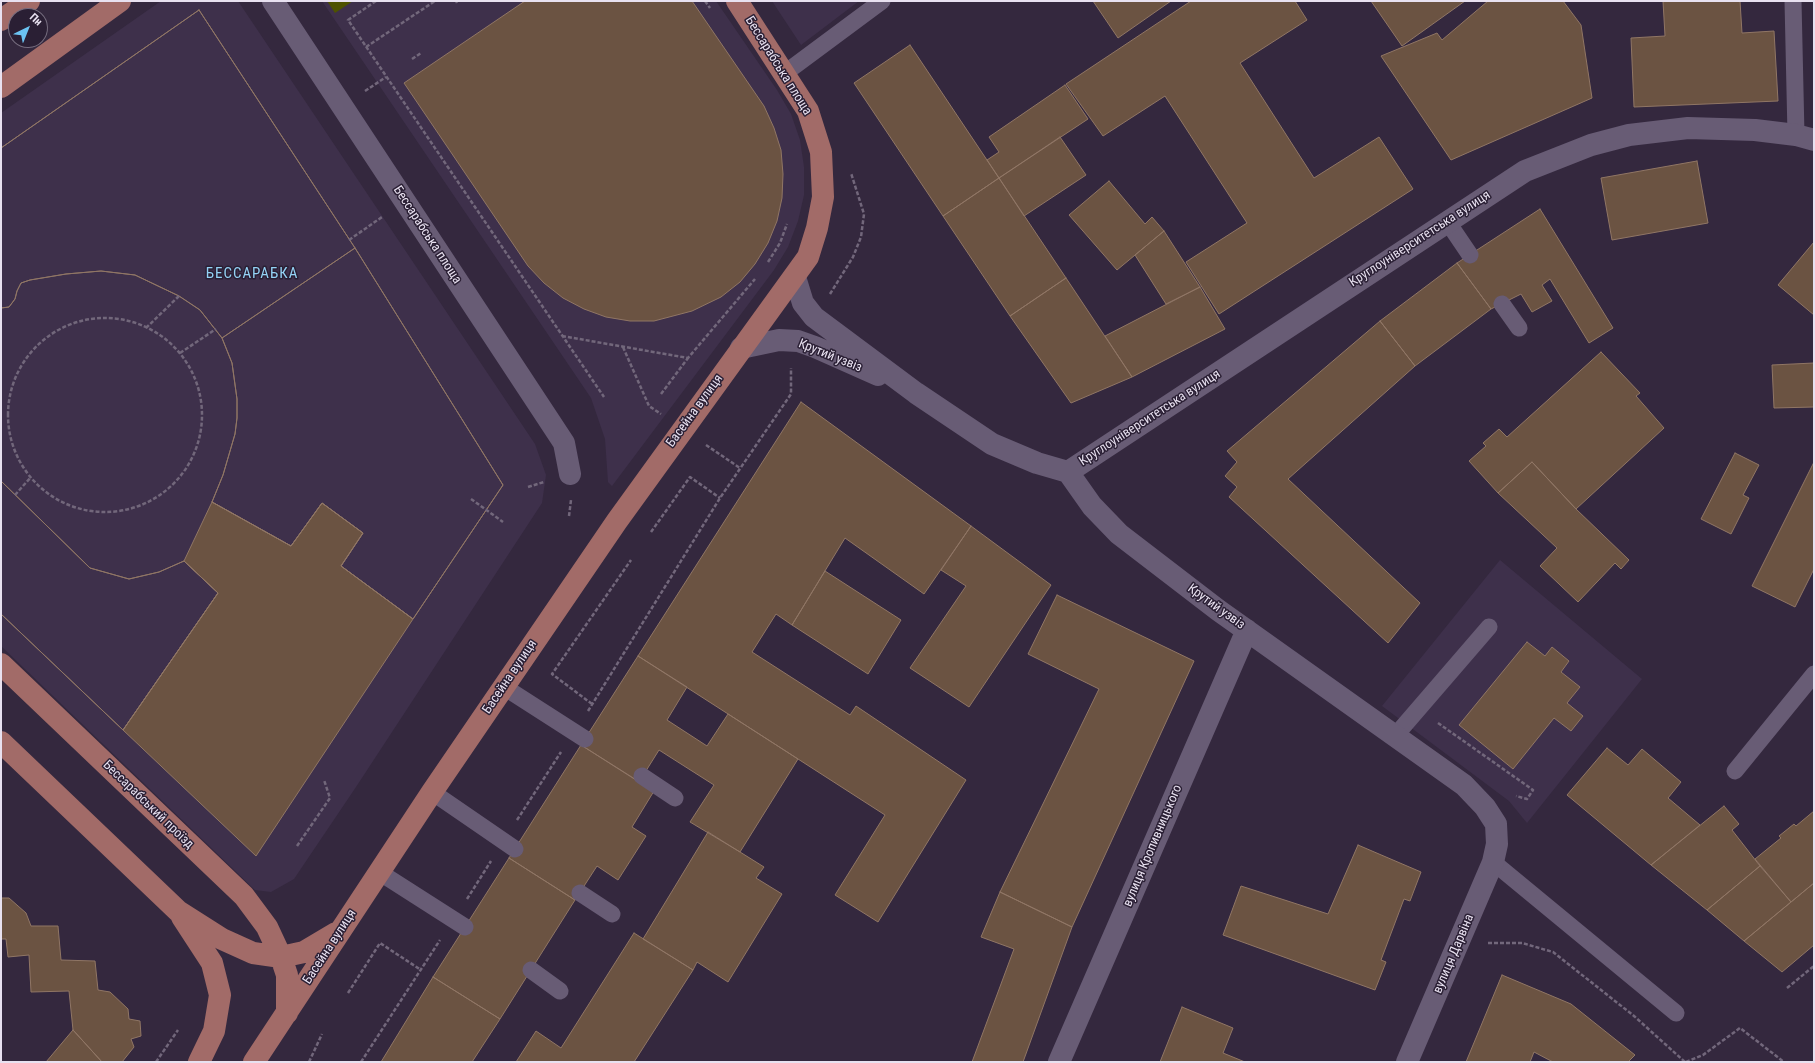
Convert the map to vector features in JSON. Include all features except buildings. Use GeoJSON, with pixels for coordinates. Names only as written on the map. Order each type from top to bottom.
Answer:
{"type":"FeatureCollection","features":[{"type":"Feature","properties":{"kind":"main road"},"geometry":{"type":"LineString","coordinates":[[1,20],[29,1]]}},
{"type":"Feature","properties":{"kind":"main road"},"geometry":{"type":"LineString","coordinates":[[1,87],[120,1]]}},
{"type":"Feature","properties":{"kind":"main road","name":"Бессарабська площа"},"geometry":{"type":"LineString","coordinates":[[737,1],[808,111],[821,152],[823,197],[817,228],[808,257],[795,277],[741,348]]}},
{"type":"Feature","properties":{"kind":"main road","name":"Басейна вулиця"},"geometry":{"type":"LineString","coordinates":[[254,1062],[432,792],[504,686],[632,499],[741,348]]}},
{"type":"Feature","properties":{"kind":"main road","name":"Бессарабський проїзд"},"geometry":{"type":"LineString","coordinates":[[1,664],[244,896],[267,927],[287,975],[288,1012]]}},
{"type":"Feature","properties":{"kind":"main road"},"geometry":{"type":"LineString","coordinates":[[1,742],[178,911],[228,942],[253,953],[280,957],[304,952],[320,944],[342,928]]}},
{"type":"Feature","properties":{"kind":"main road"},"geometry":{"type":"LineString","coordinates":[[178,911],[212,963],[220,995],[214,1031],[199,1062]]}},
{"type":"Feature","properties":{"kind":"main road","name":"Басейна вулиця"},"geometry":{"type":"LineString","coordinates":[[272,1062],[288,1012]]}},
{"type":"Feature","properties":{"kind":"street","name":"Бессарабська площа"},"geometry":{"type":"LineString","coordinates":[[273,1],[564,444],[570,474]]}},
{"type":"Feature","properties":{"kind":"street","name":"Круглоуніверситетська вулиця"},"geometry":{"type":"LineString","coordinates":[[1068,472],[1525,171],[1598,143],[1629,136],[1688,128],[1755,130],[1805,138]]}},
{"type":"Feature","properties":{"kind":"street","name":"Крутий узвіз"},"geometry":{"type":"LineString","coordinates":[[795,277],[803,303],[814,317],[916,393],[992,444],[1037,463],[1068,472],[1092,506],[1119,534],[1247,630],[1464,785],[1485,807],[1496,824],[1495,853]]}},
{"type":"Feature","properties":{"kind":"street","name":"Крутий узвіз"},"geometry":{"type":"LineString","coordinates":[[741,348],[779,340],[798,341],[816,347],[916,393]]}},
{"type":"Feature","properties":{"kind":"street","name":"вулиця Кропивницького"},"geometry":{"type":"LineString","coordinates":[[1059,1062],[1247,630]]}},
{"type":"Feature","properties":{"kind":"street","name":"вулиця Дарвіна"},"geometry":{"type":"LineString","coordinates":[[1407,1062],[1495,853]]}},
{"type":"Feature","properties":{"kind":"lane"},"geometry":{"type":"LineString","coordinates":[[785,74],[882,1]]}},
{"type":"Feature","properties":{"kind":"lane"},"geometry":{"type":"LineString","coordinates":[[1794,1],[1805,138]]}},
{"type":"Feature","properties":{"kind":"lane"},"geometry":{"type":"LineString","coordinates":[[1448,221],[1470,255]]}},
{"type":"Feature","properties":{"kind":"lane"},"geometry":{"type":"LineString","coordinates":[[1502,304],[1519,328]]}},
{"type":"Feature","properties":{"kind":"lane"},"geometry":{"type":"LineString","coordinates":[[1395,736],[1489,626]]}},
{"type":"Feature","properties":{"kind":"lane"},"geometry":{"type":"LineString","coordinates":[[1735,771],[1814,674]]}},
{"type":"Feature","properties":{"kind":"lane"},"geometry":{"type":"LineString","coordinates":[[504,686],[585,739]]}},
{"type":"Feature","properties":{"kind":"lane"},"geometry":{"type":"LineString","coordinates":[[642,776],[675,798]]}},
{"type":"Feature","properties":{"kind":"lane"},"geometry":{"type":"LineString","coordinates":[[432,792],[515,849]]}},
{"type":"Feature","properties":{"kind":"lane"},"geometry":{"type":"LineString","coordinates":[[1495,853],[1676,1012]]}},
{"type":"Feature","properties":{"kind":"lane"},"geometry":{"type":"LineString","coordinates":[[379,872],[465,928]]}},
{"type":"Feature","properties":{"kind":"lane"},"geometry":{"type":"LineString","coordinates":[[580,893],[612,914]]}},
{"type":"Feature","properties":{"kind":"lane"},"geometry":{"type":"LineString","coordinates":[[531,970],[560,991]]}},
{"type":"Feature","properties":{"kind":"path"},"geometry":{"type":"LineString","coordinates":[[376,1],[348,20],[604,397]]}},
{"type":"Feature","properties":{"kind":"path"},"geometry":{"type":"LineString","coordinates":[[366,47],[435,1]]}},
{"type":"Feature","properties":{"kind":"path"},"geometry":{"type":"LineString","coordinates":[[705,1],[714,14]]}},
{"type":"Feature","properties":{"kind":"path"},"geometry":{"type":"LineString","coordinates":[[412,59],[421,53]]}},
{"type":"Feature","properties":{"kind":"path"},"geometry":{"type":"LineString","coordinates":[[766,265],[780,243],[789,219]]}},
{"type":"Feature","properties":{"kind":"path"},"geometry":{"type":"LineString","coordinates":[[349,240],[362,232]]}},
{"type":"Feature","properties":{"kind":"path"},"geometry":{"type":"LineString","coordinates":[[661,394],[688,358],[759,275]]}},
{"type":"Feature","properties":{"kind":"path"},"geometry":{"type":"LineString","coordinates":[[146,328],[179,296]]}},
{"type":"Feature","properties":{"kind":"path"},"geometry":{"type":"LineString","coordinates":[[95,318],[126,320],[146,328],[156,332],[180,353],[196,382],[202,414],[197,446],[181,475],[157,497],[126,510],[94,511],[63,503],[37,485],[31,477],[18,459],[8,429],[8,398],[19,368],[38,343],[64,326],[95,318]]}},
{"type":"Feature","properties":{"kind":"path"},"geometry":{"type":"LineString","coordinates":[[180,353],[216,329]]}},
{"type":"Feature","properties":{"kind":"path"},"geometry":{"type":"LineString","coordinates":[[562,336],[688,358]]}},
{"type":"Feature","properties":{"kind":"path"},"geometry":{"type":"LineString","coordinates":[[651,532],[690,476],[720,498]]}},
{"type":"Feature","properties":{"kind":"path"},"geometry":{"type":"LineString","coordinates":[[15,494],[31,477]]}},
{"type":"Feature","properties":{"kind":"path"},"geometry":{"type":"LineString","coordinates":[[471,499],[503,522]]}},
{"type":"Feature","properties":{"kind":"path"},"geometry":{"type":"LineString","coordinates":[[592,704],[552,674],[631,560]]}},
{"type":"Feature","properties":{"kind":"path"},"geometry":{"type":"LineString","coordinates":[[1459,738],[1533,790],[1527,799],[1516,796]]}},
{"type":"Feature","properties":{"kind":"path"},"geometry":{"type":"LineString","coordinates":[[297,846],[330,798],[324,780]]}},
{"type":"Feature","properties":{"kind":"path"},"geometry":{"type":"LineString","coordinates":[[348,994],[380,943],[421,970]]}},
{"type":"Feature","properties":{"kind":"path"},"geometry":{"type":"LineString","coordinates":[[1487,943],[1522,943],[1553,952],[1634,1016],[1685,1062],[1703,1055],[1740,1028],[1784,1062]]}},
{"type":"Feature","properties":{"kind":"path"},"geometry":{"type":"LineString","coordinates":[[1787,988],[1814,966]]}},
{"type":"Feature","properties":{"kind":"path"},"geometry":{"type":"LineString","coordinates":[[156,1062],[178,1030]]}},
{"type":"Feature","properties":{"kind":"path"},"geometry":{"type":"LineString","coordinates":[[309,1062],[322,1034]]}},
{"type":"Feature","properties":{"kind":"shaded area"},"geometry":{"type":"Polygon","coordinates":[[[161,1],[238,1],[535,444],[546,475],[542,503],[356,787],[294,879],[271,892],[255,890],[1,646],[1,113],[161,1]]]}},
{"type":"Feature","properties":{"kind":"shaded area"},"geometry":{"type":"Polygon","coordinates":[[[322,1],[716,1],[777,90],[791,114],[800,140],[804,167],[804,195],[798,221],[788,247],[774,270],[612,486],[608,482],[605,439],[591,398],[322,1]]]}},
{"type":"Feature","properties":{"kind":"shaded area"},"geometry":{"type":"Polygon","coordinates":[[[327,1],[353,1],[335,13],[327,1]]]}},
{"type":"Feature","properties":{"kind":"shaded area"},"geometry":{"type":"Polygon","coordinates":[[[772,1],[859,1],[801,45],[772,1]]]}},
{"type":"Feature","properties":{"kind":"shaded area"},"geometry":{"type":"Polygon","coordinates":[[[1500,560],[1642,679],[1527,823],[1509,801],[1382,706],[1500,560]]]}},
{"type":"Feature","properties":{"kind":"district","name":"БЕССАРАБКА"},"geometry":{"type":"Point","coordinates":[252,274]}}]}
